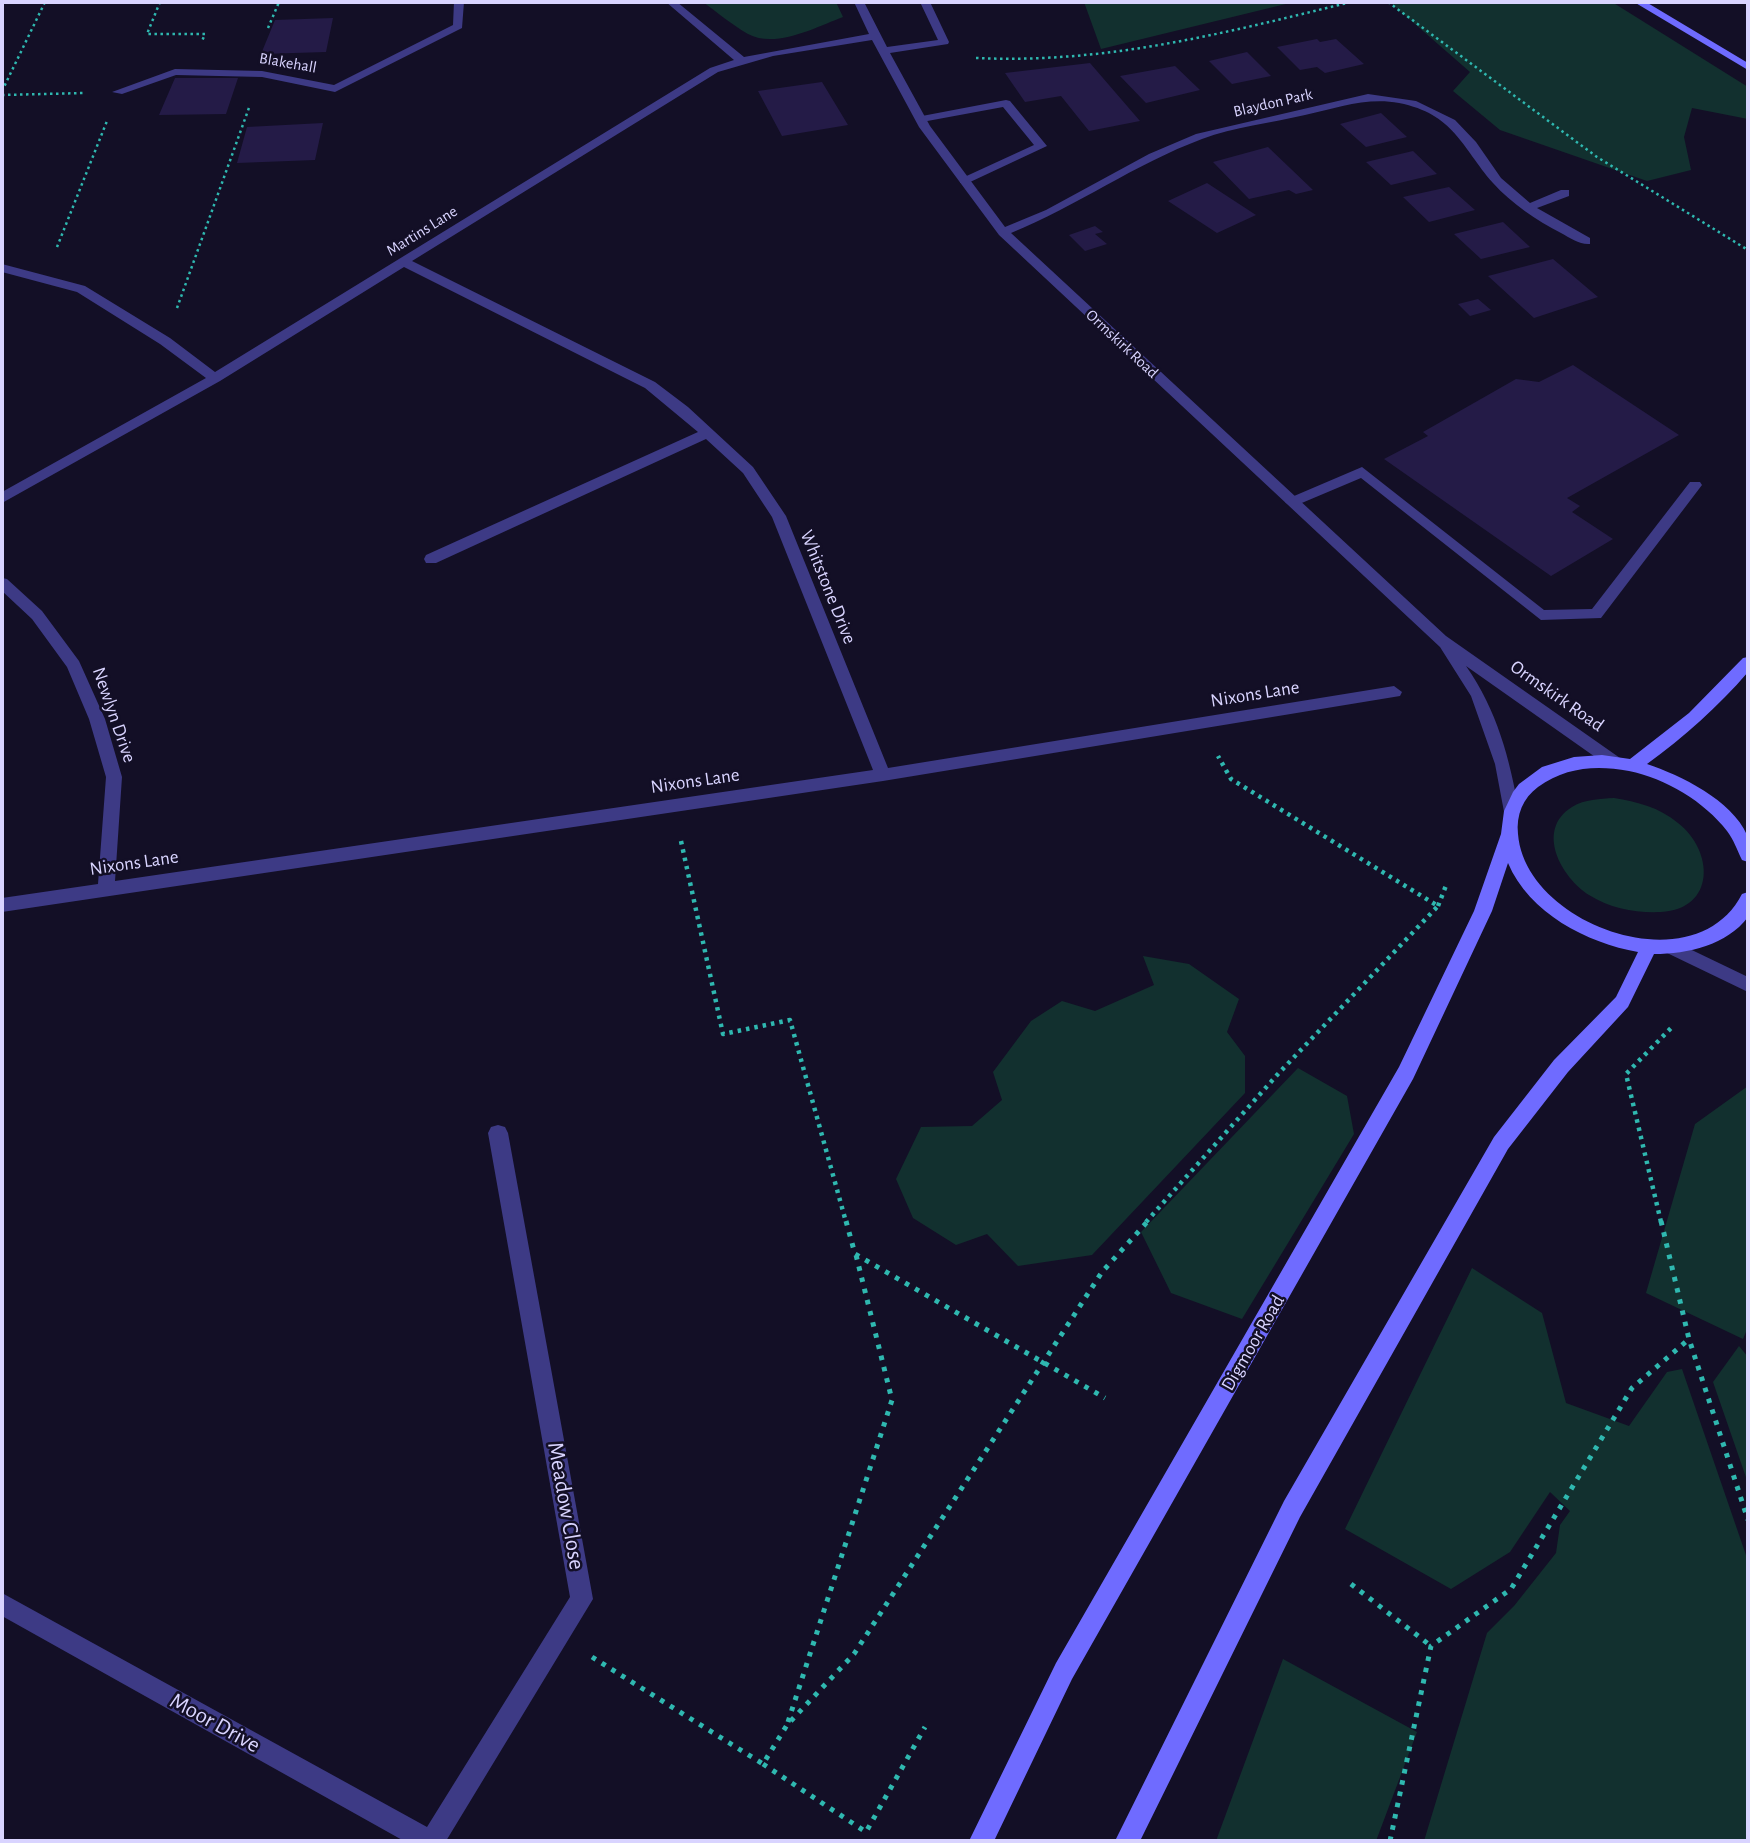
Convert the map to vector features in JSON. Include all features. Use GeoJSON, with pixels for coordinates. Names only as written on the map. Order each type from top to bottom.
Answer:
{"type":"FeatureCollection","features":[{"type":"Feature","properties":{"kind":"street","name":"Blakehall"},"geometry":{"type":"LineString","coordinates":[[118,92],[175,72],[262,74],[335,89],[458,26],[459,2]]}},
{"type":"Feature","properties":{"kind":"street"},"geometry":{"type":"LineString","coordinates":[[671,2],[741,60]]}},
{"type":"Feature","properties":{"kind":"street","name":"Ormskirk Road"},"geometry":{"type":"LineString","coordinates":[[859,2],[874,36],[925,127],[1003,232],[1441,640],[1615,762]]}},
{"type":"Feature","properties":{"kind":"street"},"geometry":{"type":"LineString","coordinates":[[883,51],[944,42],[925,2]]}},
{"type":"Feature","properties":{"kind":"street"},"geometry":{"type":"LineString","coordinates":[[1639,2],[1748,67]]}},
{"type":"Feature","properties":{"kind":"street","name":"Martins Lane"},"geometry":{"type":"LineString","coordinates":[[2,498],[215,378],[714,70],[741,60],[874,36]]}},
{"type":"Feature","properties":{"kind":"street","name":"Blaydon Park"},"geometry":{"type":"LineString","coordinates":[[1003,232],[1051,213],[1153,156],[1199,136],[1368,97],[1405,100],[1440,113],[1470,141],[1498,180],[1528,208],[1586,241]]}},
{"type":"Feature","properties":{"kind":"street"},"geometry":{"type":"LineString","coordinates":[[922,119],[1006,103],[1041,146],[964,181]]}},
{"type":"Feature","properties":{"kind":"street"},"geometry":{"type":"LineString","coordinates":[[1528,208],[1566,193]]}},
{"type":"Feature","properties":{"kind":"street","name":"Whitstone Drive"},"geometry":{"type":"LineString","coordinates":[[402,261],[650,385],[683,410],[748,470],[779,516],[883,775]]}},
{"type":"Feature","properties":{"kind":"street"},"geometry":{"type":"LineString","coordinates":[[2,268],[45,277],[81,289],[165,341],[215,378]]}},
{"type":"Feature","properties":{"kind":"street"},"geometry":{"type":"LineString","coordinates":[[431,559],[707,433]]}},
{"type":"Feature","properties":{"kind":"street"},"geometry":{"type":"LineString","coordinates":[[1292,502],[1362,472],[1541,615],[1596,614],[1695,485]]}},
{"type":"Feature","properties":{"kind":"street","name":"Newlyn Drive"},"geometry":{"type":"LineString","coordinates":[[2,583],[37,615],[74,665],[97,719],[114,777],[106,889]]}},
{"type":"Feature","properties":{"kind":"street","name":"Ormskirk Road"},"geometry":{"type":"LineString","coordinates":[[1441,640],[1478,695],[1503,764],[1511,812]]}},
{"type":"Feature","properties":{"kind":"street"},"geometry":{"type":"LineString","coordinates":[[1633,766],[1674,737],[1725,689],[1748,662]]}},
{"type":"Feature","properties":{"kind":"street","name":"Nixons Lane"},"geometry":{"type":"LineString","coordinates":[[2,905],[883,775],[1394,692]]}},
{"type":"Feature","properties":{"kind":"street"},"geometry":{"type":"LineString","coordinates":[[1748,854],[1731,824],[1705,799],[1671,778],[1615,762],[1578,763],[1547,772],[1524,789],[1511,812],[1508,837],[1515,862],[1525,878],[1554,908],[1583,927],[1616,940],[1660,947],[1748,985]]}},
{"type":"Feature","properties":{"kind":"street","name":"Digmoor Road"},"geometry":{"type":"LineString","coordinates":[[981,1841],[1064,1671],[1406,1073],[1483,911],[1508,837]]}},
{"type":"Feature","properties":{"kind":"street"},"geometry":{"type":"LineString","coordinates":[[1127,1841],[1292,1509],[1501,1143],[1561,1066],[1622,1002],[1660,947],[1704,940],[1730,926],[1746,906],[1748,899]]}},
{"type":"Feature","properties":{"kind":"street","name":"Meadow Close"},"geometry":{"type":"LineString","coordinates":[[430,1841],[582,1599],[498,1133]]}},
{"type":"Feature","properties":{"kind":"street","name":"Moor Drive"},"geometry":{"type":"LineString","coordinates":[[2,1604],[430,1841]]}},
{"type":"Feature","properties":{"kind":"path"},"geometry":{"type":"LineString","coordinates":[[45,277],[118,92],[2,93],[46,2]]}},
{"type":"Feature","properties":{"kind":"path"},"geometry":{"type":"LineString","coordinates":[[160,2],[147,34],[190,34]]}},
{"type":"Feature","properties":{"kind":"path"},"geometry":{"type":"LineString","coordinates":[[268,28],[279,2]]}},
{"type":"Feature","properties":{"kind":"path"},"geometry":{"type":"LineString","coordinates":[[944,42],[968,57],[1004,60],[1080,58],[1198,38],[1351,2]]}},
{"type":"Feature","properties":{"kind":"path"},"geometry":{"type":"LineString","coordinates":[[1388,2],[1597,157],[1748,250]]}},
{"type":"Feature","properties":{"kind":"path"},"geometry":{"type":"LineString","coordinates":[[165,341],[262,74]]}},
{"type":"Feature","properties":{"kind":"path"},"geometry":{"type":"LineString","coordinates":[[1201,724],[1231,779],[1437,906]]}},
{"type":"Feature","properties":{"kind":"path"},"geometry":{"type":"LineString","coordinates":[[673,806],[723,1034],[790,1020],[855,1254],[892,1400],[786,1725],[763,1764]]}},
{"type":"Feature","properties":{"kind":"path"},"geometry":{"type":"LineString","coordinates":[[786,1725],[854,1654],[1102,1272],[1278,1074],[1437,906],[1447,883]]}},
{"type":"Feature","properties":{"kind":"path"},"geometry":{"type":"LineString","coordinates":[[1672,1027],[1626,1074],[1689,1339],[1748,1521]]}},
{"type":"Feature","properties":{"kind":"path"},"geometry":{"type":"LineString","coordinates":[[855,1254],[1105,1398]]}},
{"type":"Feature","properties":{"kind":"path"},"geometry":{"type":"LineString","coordinates":[[1390,1841],[1432,1646],[1511,1589],[1632,1388],[1689,1339]]}},
{"type":"Feature","properties":{"kind":"path"},"geometry":{"type":"LineString","coordinates":[[1351,1584],[1432,1646]]}},
{"type":"Feature","properties":{"kind":"path"},"geometry":{"type":"LineString","coordinates":[[559,1636],[866,1832],[925,1727]]}},
{"type":"Feature","properties":{"kind":"green space"},"geometry":{"type":"Polygon","coordinates":[[[703,2],[836,2],[843,17],[796,35],[759,38],[748,34],[703,2]]]}},
{"type":"Feature","properties":{"kind":"green space"},"geometry":{"type":"Polygon","coordinates":[[[1084,2],[1294,2],[1101,49],[1084,2]]]}},
{"type":"Feature","properties":{"kind":"green space"},"geometry":{"type":"Polygon","coordinates":[[[1385,2],[1612,2],[1748,87],[1748,119],[1692,108],[1684,137],[1691,170],[1647,181],[1500,130],[1453,91],[1470,72],[1392,4],[1385,2]]]}},
{"type":"Feature","properties":{"kind":"green space"},"geometry":{"type":"Polygon","coordinates":[[[1614,798],[1655,809],[1671,817],[1690,835],[1703,863],[1704,877],[1700,890],[1692,901],[1679,908],[1661,912],[1624,909],[1589,895],[1569,877],[1556,853],[1554,840],[1555,828],[1561,817],[1582,802],[1614,798]]]}},
{"type":"Feature","properties":{"kind":"green space"},"geometry":{"type":"Polygon","coordinates":[[[1143,956],[1189,964],[1239,999],[1227,1032],[1245,1056],[1245,1093],[1092,1255],[1018,1266],[987,1234],[956,1245],[913,1218],[896,1179],[921,1127],[972,1126],[1002,1100],[993,1072],[1031,1021],[1062,1001],[1095,1011],[1154,985],[1143,956]]]}},
{"type":"Feature","properties":{"kind":"green space"},"geometry":{"type":"Polygon","coordinates":[[[1298,1068],[1347,1096],[1354,1134],[1242,1319],[1171,1293],[1141,1232],[1298,1068]]]}},
{"type":"Feature","properties":{"kind":"green space"},"geometry":{"type":"Polygon","coordinates":[[[1748,1086],[1748,1327],[1743,1339],[1646,1293],[1695,1124],[1748,1086]]]}},
{"type":"Feature","properties":{"kind":"green space"},"geometry":{"type":"Polygon","coordinates":[[[1472,1268],[1542,1313],[1566,1403],[1629,1426],[1667,1372],[1682,1369],[1748,1561],[1748,1841],[1424,1841],[1487,1633],[1514,1606],[1556,1553],[1560,1525],[1570,1511],[1550,1492],[1510,1552],[1451,1589],[1345,1529],[1472,1268]]]}},
{"type":"Feature","properties":{"kind":"green space"},"geometry":{"type":"Polygon","coordinates":[[[1739,1346],[1748,1357],[1748,1483],[1713,1382],[1739,1346]]]}},
{"type":"Feature","properties":{"kind":"green space"},"geometry":{"type":"Polygon","coordinates":[[[1283,1659],[1417,1732],[1376,1841],[1216,1841],[1283,1659]]]}},
{"type":"Feature","properties":{"kind":"building"},"geometry":{"type":"Polygon","coordinates":[[[333,18],[326,52],[261,54],[275,20],[333,18]]]}},
{"type":"Feature","properties":{"kind":"building"},"geometry":{"type":"Polygon","coordinates":[[[1317,39],[1320,42],[1336,39],[1364,64],[1325,73],[1317,67],[1300,70],[1277,47],[1317,39]]]}},
{"type":"Feature","properties":{"kind":"building"},"geometry":{"type":"Polygon","coordinates":[[[1247,52],[1271,76],[1232,84],[1209,61],[1247,52]]]}},
{"type":"Feature","properties":{"kind":"building"},"geometry":{"type":"Polygon","coordinates":[[[1090,63],[1140,121],[1089,131],[1061,96],[1025,102],[1005,73],[1090,63]]]}},
{"type":"Feature","properties":{"kind":"building"},"geometry":{"type":"Polygon","coordinates":[[[1175,66],[1200,90],[1146,103],[1120,76],[1175,66]]]}},
{"type":"Feature","properties":{"kind":"building"},"geometry":{"type":"Polygon","coordinates":[[[175,78],[238,78],[226,114],[159,115],[175,78]]]}},
{"type":"Feature","properties":{"kind":"building"},"geometry":{"type":"Polygon","coordinates":[[[822,82],[848,125],[782,136],[758,91],[822,82]]]}},
{"type":"Feature","properties":{"kind":"building"},"geometry":{"type":"Polygon","coordinates":[[[1381,113],[1407,137],[1366,147],[1340,124],[1381,113]]]}},
{"type":"Feature","properties":{"kind":"building"},"geometry":{"type":"Polygon","coordinates":[[[323,123],[315,160],[237,163],[247,127],[323,123]]]}},
{"type":"Feature","properties":{"kind":"building"},"geometry":{"type":"Polygon","coordinates":[[[1268,147],[1313,190],[1296,194],[1289,190],[1249,199],[1213,162],[1268,147]]]}},
{"type":"Feature","properties":{"kind":"building"},"geometry":{"type":"Polygon","coordinates":[[[1413,151],[1437,174],[1391,185],[1366,162],[1413,151]]]}},
{"type":"Feature","properties":{"kind":"building"},"geometry":{"type":"Polygon","coordinates":[[[1207,183],[1256,215],[1217,233],[1168,201],[1207,183]]]}},
{"type":"Feature","properties":{"kind":"building"},"geometry":{"type":"Polygon","coordinates":[[[1449,187],[1475,210],[1429,222],[1403,197],[1449,187]]]}},
{"type":"Feature","properties":{"kind":"building"},"geometry":{"type":"Polygon","coordinates":[[[1503,222],[1530,247],[1481,259],[1454,234],[1503,222]]]}},
{"type":"Feature","properties":{"kind":"building"},"geometry":{"type":"Polygon","coordinates":[[[1095,226],[1103,232],[1095,234],[1107,244],[1085,251],[1069,235],[1095,226]]]}},
{"type":"Feature","properties":{"kind":"building"},"geometry":{"type":"Polygon","coordinates":[[[1553,259],[1598,297],[1534,318],[1488,276],[1553,259]]]}},
{"type":"Feature","properties":{"kind":"building"},"geometry":{"type":"Polygon","coordinates":[[[1478,299],[1491,310],[1470,316],[1458,304],[1478,299]]]}},
{"type":"Feature","properties":{"kind":"building"},"geometry":{"type":"Polygon","coordinates":[[[1573,365],[1679,435],[1567,498],[1580,506],[1572,512],[1613,539],[1551,576],[1384,459],[1428,436],[1423,432],[1516,379],[1539,382],[1573,365]]]}}]}
